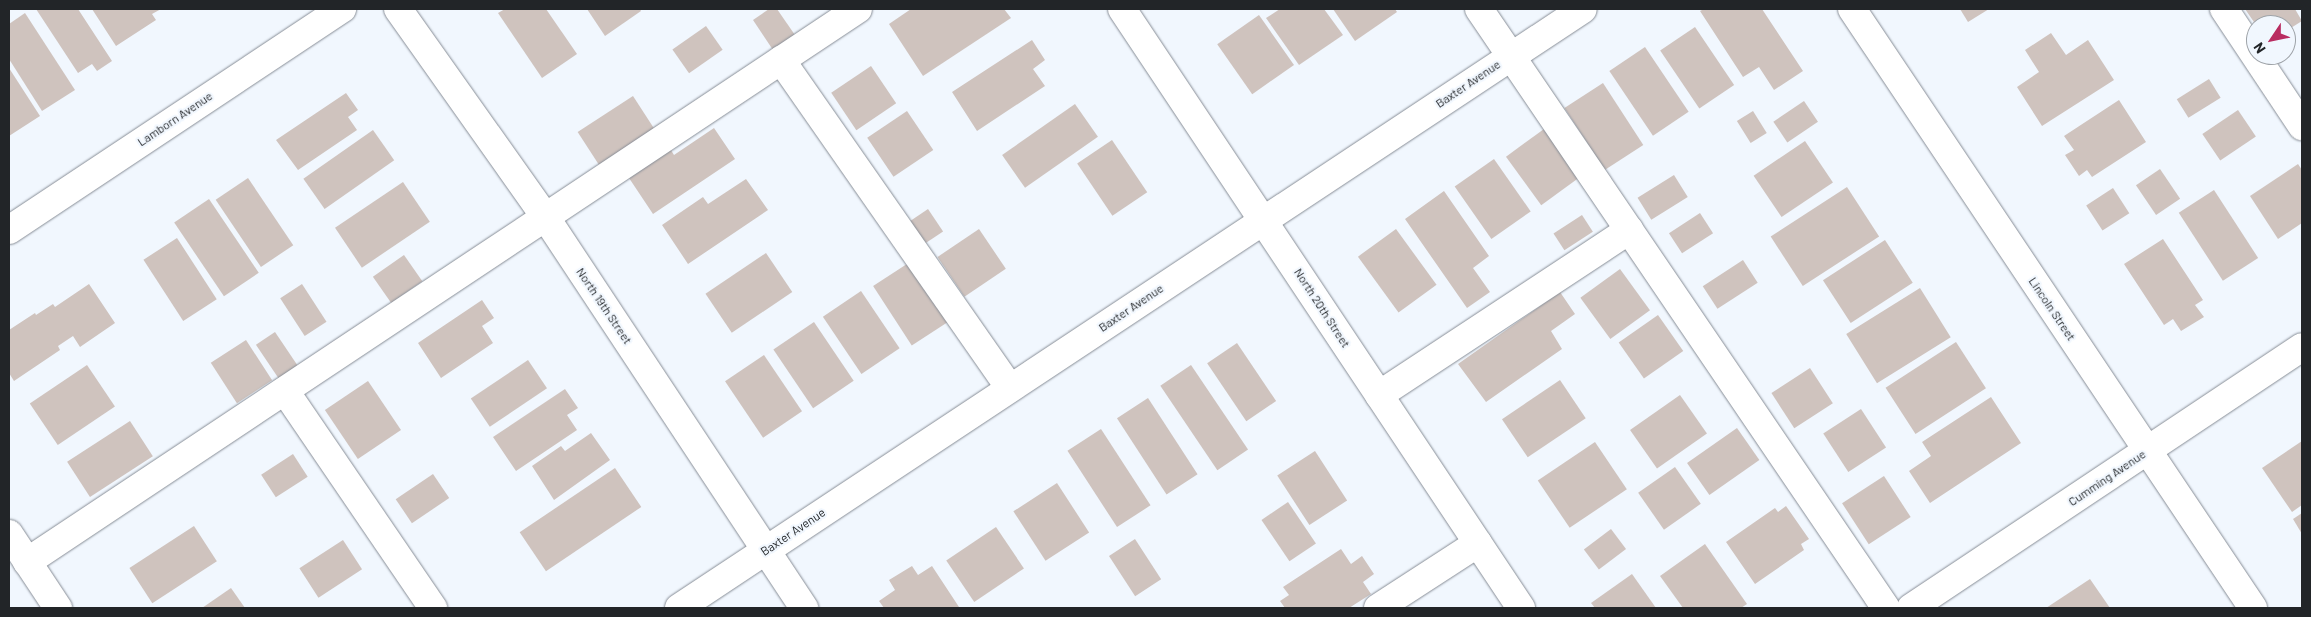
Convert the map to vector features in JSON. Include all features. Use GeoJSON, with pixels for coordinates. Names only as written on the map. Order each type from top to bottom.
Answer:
{"type":"FeatureCollection","features":[{"type":"Feature","properties":{"kind":"street","name":"Lamborn Avenue"},"geometry":{"type":"LineString","coordinates":[[9,230],[342,9]]}},
{"type":"Feature","properties":{"kind":"street","name":"North 19th Street"},"geometry":{"type":"LineString","coordinates":[[398,9],[546,218],[804,608]]}},
{"type":"Feature","properties":{"kind":"street"},"geometry":{"type":"LineString","coordinates":[[27,562],[858,9]]}},
{"type":"Feature","properties":{"kind":"street","name":"North 20th Street"},"geometry":{"type":"LineString","coordinates":[[1122,9],[1264,220],[1520,608]]}},
{"type":"Feature","properties":{"kind":"street"},"geometry":{"type":"LineString","coordinates":[[1479,9],[1886,608]]}},
{"type":"Feature","properties":{"kind":"street","name":"Baxter Avenue"},"geometry":{"type":"LineString","coordinates":[[679,608],[1583,9]]}},
{"type":"Feature","properties":{"kind":"street","name":"Lincoln Street"},"geometry":{"type":"LineString","coordinates":[[1852,9],[2253,608]]}},
{"type":"Feature","properties":{"kind":"street"},"geometry":{"type":"LineString","coordinates":[[2224,9],[2302,126]]}},
{"type":"Feature","properties":{"kind":"street"},"geometry":{"type":"LineString","coordinates":[[781,60],[1010,388]]}},
{"type":"Feature","properties":{"kind":"street"},"geometry":{"type":"LineString","coordinates":[[1379,395],[1629,230]]}},
{"type":"Feature","properties":{"kind":"street","name":"Cumming Avenue"},"geometry":{"type":"LineString","coordinates":[[1911,608],[2302,347]]}},
{"type":"Feature","properties":{"kind":"street"},"geometry":{"type":"LineString","coordinates":[[285,391],[433,608]]}},
{"type":"Feature","properties":{"kind":"street"},"geometry":{"type":"LineString","coordinates":[[9,534],[58,608]]}},
{"type":"Feature","properties":{"kind":"street"},"geometry":{"type":"LineString","coordinates":[[1378,608],[1478,543]]}},
{"type":"Feature","properties":{"kind":"building"},"geometry":{"type":"Polygon","coordinates":[[[36,9],[78,9],[112,61],[97,71],[92,64],[78,73],[36,9]]]}},
{"type":"Feature","properties":{"kind":"building"},"geometry":{"type":"Polygon","coordinates":[[[92,9],[161,9],[152,14],[156,20],[116,46],[92,9]]]}},
{"type":"Feature","properties":{"kind":"building"},"geometry":{"type":"Polygon","coordinates":[[[505,9],[546,9],[577,54],[542,78],[498,13],[505,9]]]}},
{"type":"Feature","properties":{"kind":"building"},"geometry":{"type":"Polygon","coordinates":[[[587,9],[640,9],[641,11],[605,36],[587,9]]]}},
{"type":"Feature","properties":{"kind":"building"},"geometry":{"type":"Polygon","coordinates":[[[769,9],[777,9],[797,38],[775,53],[753,20],[769,9]]]}},
{"type":"Feature","properties":{"kind":"building"},"geometry":{"type":"Polygon","coordinates":[[[911,9],[1004,9],[1011,18],[923,76],[889,24],[911,9]]]}},
{"type":"Feature","properties":{"kind":"building"},"geometry":{"type":"Polygon","coordinates":[[[1280,9],[1324,9],[1343,35],[1299,65],[1266,18],[1280,9]]]}},
{"type":"Feature","properties":{"kind":"building"},"geometry":{"type":"Polygon","coordinates":[[[1333,9],[1395,9],[1397,12],[1355,41],[1333,9]]]}},
{"type":"Feature","properties":{"kind":"building"},"geometry":{"type":"Polygon","coordinates":[[[1704,9],[1762,9],[1803,71],[1774,90],[1759,67],[1743,77],[1700,11],[1704,9]]]}},
{"type":"Feature","properties":{"kind":"building"},"geometry":{"type":"Polygon","coordinates":[[[1960,9],[1989,9],[1968,22],[1960,9]]]}},
{"type":"Feature","properties":{"kind":"building"},"geometry":{"type":"Polygon","coordinates":[[[2245,9],[2295,9],[2302,21],[2296,25],[2296,15],[2249,15],[2245,9]]]}},
{"type":"Feature","properties":{"kind":"building"},"geometry":{"type":"Polygon","coordinates":[[[25,13],[75,90],[42,111],[9,59],[9,24],[25,13]]]}},
{"type":"Feature","properties":{"kind":"building"},"geometry":{"type":"Polygon","coordinates":[[[1259,15],[1294,65],[1252,94],[1217,44],[1259,15]]]}},
{"type":"Feature","properties":{"kind":"building"},"geometry":{"type":"Polygon","coordinates":[[[706,26],[723,50],[689,73],[672,50],[706,26]]]}},
{"type":"Feature","properties":{"kind":"building"},"geometry":{"type":"Polygon","coordinates":[[[1695,27],[1734,85],[1699,109],[1660,50],[1695,27]]]}},
{"type":"Feature","properties":{"kind":"building"},"geometry":{"type":"Polygon","coordinates":[[[2051,33],[2066,55],[2088,40],[2114,80],[2042,126],[2017,87],[2039,72],[2025,50],[2051,33]]]}},
{"type":"Feature","properties":{"kind":"building"},"geometry":{"type":"Polygon","coordinates":[[[1032,40],[1045,60],[1033,69],[1045,86],[977,131],[952,92],[1032,40]]]}},
{"type":"Feature","properties":{"kind":"building"},"geometry":{"type":"Polygon","coordinates":[[[1645,47],[1689,112],[1653,136],[1609,71],[1645,47]]]}},
{"type":"Feature","properties":{"kind":"building"},"geometry":{"type":"Polygon","coordinates":[[[871,66],[896,103],[856,130],[831,93],[871,66]]]}},
{"type":"Feature","properties":{"kind":"building"},"geometry":{"type":"Polygon","coordinates":[[[9,68],[40,116],[9,136],[9,68]]]}},
{"type":"Feature","properties":{"kind":"building"},"geometry":{"type":"Polygon","coordinates":[[[2209,79],[2221,98],[2188,118],[2177,99],[2209,79]]]}},
{"type":"Feature","properties":{"kind":"building"},"geometry":{"type":"Polygon","coordinates":[[[1603,83],[1643,145],[1605,170],[1564,108],[1603,83]]]}},
{"type":"Feature","properties":{"kind":"building"},"geometry":{"type":"Polygon","coordinates":[[[346,93],[358,110],[348,117],[357,130],[298,170],[276,140],[346,93]]]}},
{"type":"Feature","properties":{"kind":"building"},"geometry":{"type":"Polygon","coordinates":[[[633,96],[656,131],[601,167],[578,132],[633,96]]]}},
{"type":"Feature","properties":{"kind":"building"},"geometry":{"type":"Polygon","coordinates":[[[2119,100],[2146,142],[2092,177],[2087,170],[2079,176],[2065,155],[2074,150],[2064,136],[2119,100]]]}},
{"type":"Feature","properties":{"kind":"building"},"geometry":{"type":"Polygon","coordinates":[[[1804,101],[1818,122],[1787,142],[1773,122],[1804,101]]]}},
{"type":"Feature","properties":{"kind":"building"},"geometry":{"type":"Polygon","coordinates":[[[1075,104],[1098,137],[1025,188],[1002,155],[1075,104]]]}},
{"type":"Feature","properties":{"kind":"building"},"geometry":{"type":"Polygon","coordinates":[[[2238,110],[2256,137],[2220,161],[2202,134],[2238,110]]]}},
{"type":"Feature","properties":{"kind":"building"},"geometry":{"type":"Polygon","coordinates":[[[907,111],[933,150],[893,177],[867,138],[907,111]]]}},
{"type":"Feature","properties":{"kind":"building"},"geometry":{"type":"Polygon","coordinates":[[[1753,111],[1767,133],[1751,143],[1737,121],[1753,111]]]}},
{"type":"Feature","properties":{"kind":"building"},"geometry":{"type":"Polygon","coordinates":[[[714,128],[735,159],[653,214],[627,175],[669,147],[674,155],[714,128]]]}},
{"type":"Feature","properties":{"kind":"building"},"geometry":{"type":"Polygon","coordinates":[[[1544,129],[1579,178],[1541,205],[1506,157],[1544,129]]]}},
{"type":"Feature","properties":{"kind":"building"},"geometry":{"type":"Polygon","coordinates":[[[373,130],[394,160],[325,209],[303,179],[373,130]]]}},
{"type":"Feature","properties":{"kind":"building"},"geometry":{"type":"Polygon","coordinates":[[[1112,140],[1147,192],[1112,216],[1077,163],[1112,140]]]}},
{"type":"Feature","properties":{"kind":"building"},"geometry":{"type":"Polygon","coordinates":[[[1805,141],[1833,182],[1782,217],[1754,176],[1805,141]]]}},
{"type":"Feature","properties":{"kind":"building"},"geometry":{"type":"Polygon","coordinates":[[[1494,159],[1531,211],[1491,239],[1455,187],[1494,159]]]}},
{"type":"Feature","properties":{"kind":"building"},"geometry":{"type":"Polygon","coordinates":[[[2298,164],[2302,170],[2302,223],[2278,239],[2250,196],[2298,164]]]}},
{"type":"Feature","properties":{"kind":"building"},"geometry":{"type":"Polygon","coordinates":[[[2160,169],[2180,199],[2156,215],[2136,185],[2160,169]]]}},
{"type":"Feature","properties":{"kind":"building"},"geometry":{"type":"Polygon","coordinates":[[[1674,175],[1688,197],[1651,220],[1638,198],[1674,175]]]}},
{"type":"Feature","properties":{"kind":"building"},"geometry":{"type":"Polygon","coordinates":[[[248,178],[293,245],[261,267],[216,200],[248,178]]]}},
{"type":"Feature","properties":{"kind":"building"},"geometry":{"type":"Polygon","coordinates":[[[746,179],[768,210],[688,264],[662,225],[703,197],[708,204],[746,179]]]}},
{"type":"Feature","properties":{"kind":"building"},"geometry":{"type":"Polygon","coordinates":[[[403,182],[430,222],[362,268],[335,228],[403,182]]]}},
{"type":"Feature","properties":{"kind":"building"},"geometry":{"type":"Polygon","coordinates":[[[1847,187],[1879,236],[1803,286],[1771,237],[1847,187]]]}},
{"type":"Feature","properties":{"kind":"building"},"geometry":{"type":"Polygon","coordinates":[[[2113,188],[2129,213],[2103,231],[2086,205],[2113,188]]]}},
{"type":"Feature","properties":{"kind":"building"},"geometry":{"type":"Polygon","coordinates":[[[2214,190],[2258,258],[2223,281],[2179,213],[2214,190]]]}},
{"type":"Feature","properties":{"kind":"building"},"geometry":{"type":"Polygon","coordinates":[[[1444,191],[1489,256],[1473,268],[1490,292],[1467,308],[1405,219],[1444,191]]]}},
{"type":"Feature","properties":{"kind":"building"},"geometry":{"type":"Polygon","coordinates":[[[209,199],[259,273],[224,296],[174,222],[209,199]]]}},
{"type":"Feature","properties":{"kind":"building"},"geometry":{"type":"Polygon","coordinates":[[[928,209],[943,231],[922,245],[907,223],[928,209]]]}},
{"type":"Feature","properties":{"kind":"building"},"geometry":{"type":"Polygon","coordinates":[[[1700,213],[1713,233],[1682,253],[1669,233],[1700,213]]]}},
{"type":"Feature","properties":{"kind":"building"},"geometry":{"type":"Polygon","coordinates":[[[1582,215],[1593,232],[1564,250],[1553,234],[1582,215]]]}},
{"type":"Feature","properties":{"kind":"building"},"geometry":{"type":"Polygon","coordinates":[[[979,229],[1006,269],[964,297],[938,257],[979,229]]]}},
{"type":"Feature","properties":{"kind":"building"},"geometry":{"type":"Polygon","coordinates":[[[1396,229],[1437,285],[1399,312],[1358,257],[1396,229]]]}},
{"type":"Feature","properties":{"kind":"building"},"geometry":{"type":"Polygon","coordinates":[[[177,238],[217,299],[183,321],[143,260],[177,238]]]}},
{"type":"Feature","properties":{"kind":"building"},"geometry":{"type":"Polygon","coordinates":[[[2163,239],[2203,300],[2195,305],[2204,317],[2181,331],[2173,319],[2164,325],[2124,264],[2163,239]]]}},
{"type":"Feature","properties":{"kind":"building"},"geometry":{"type":"Polygon","coordinates":[[[1885,240],[1913,283],[1851,323],[1823,280],[1885,240]]]}},
{"type":"Feature","properties":{"kind":"building"},"geometry":{"type":"Polygon","coordinates":[[[766,253],[792,292],[732,333],[705,294],[766,253]]]}},
{"type":"Feature","properties":{"kind":"building"},"geometry":{"type":"Polygon","coordinates":[[[404,255],[422,281],[391,303],[373,277],[404,255]]]}},
{"type":"Feature","properties":{"kind":"building"},"geometry":{"type":"Polygon","coordinates":[[[1743,260],[1758,283],[1717,309],[1703,286],[1743,260]]]}},
{"type":"Feature","properties":{"kind":"building"},"geometry":{"type":"Polygon","coordinates":[[[910,262],[949,322],[912,346],[873,286],[910,262]]]}},
{"type":"Feature","properties":{"kind":"building"},"geometry":{"type":"Polygon","coordinates":[[[1620,269],[1650,310],[1610,339],[1580,298],[1620,269]]]}},
{"type":"Feature","properties":{"kind":"building"},"geometry":{"type":"Polygon","coordinates":[[[89,284],[115,323],[80,347],[73,336],[58,346],[60,350],[14,381],[9,373],[9,330],[53,304],[55,307],[89,284]]]}},
{"type":"Feature","properties":{"kind":"building"},"geometry":{"type":"Polygon","coordinates":[[[302,284],[327,322],[305,336],[280,298],[302,284]]]}},
{"type":"Feature","properties":{"kind":"building"},"geometry":{"type":"Polygon","coordinates":[[[1920,288],[1951,337],[1877,383],[1846,334],[1920,288]]]}},
{"type":"Feature","properties":{"kind":"building"},"geometry":{"type":"Polygon","coordinates":[[[861,291],[900,348],[861,374],[823,317],[861,291]]]}},
{"type":"Feature","properties":{"kind":"building"},"geometry":{"type":"Polygon","coordinates":[[[1560,292],[1575,314],[1551,331],[1562,349],[1486,402],[1458,364],[1560,292]]]}},
{"type":"Feature","properties":{"kind":"building"},"geometry":{"type":"Polygon","coordinates":[[[482,300],[494,318],[482,326],[493,343],[441,378],[418,343],[482,300]]]}},
{"type":"Feature","properties":{"kind":"building"},"geometry":{"type":"Polygon","coordinates":[[[1658,315],[1683,351],[1644,379],[1619,343],[1658,315]]]}},
{"type":"Feature","properties":{"kind":"building"},"geometry":{"type":"Polygon","coordinates":[[[814,322],[854,381],[813,408],[773,349],[814,322]]]}},
{"type":"Feature","properties":{"kind":"building"},"geometry":{"type":"Polygon","coordinates":[[[275,332],[298,366],[279,379],[256,345],[275,332]]]}},
{"type":"Feature","properties":{"kind":"building"},"geometry":{"type":"Polygon","coordinates":[[[246,340],[272,380],[237,403],[211,363],[246,340]]]}},
{"type":"Feature","properties":{"kind":"building"},"geometry":{"type":"Polygon","coordinates":[[[1956,342],[1986,388],[1916,434],[1886,388],[1956,342]]]}},
{"type":"Feature","properties":{"kind":"building"},"geometry":{"type":"Polygon","coordinates":[[[1237,343],[1276,401],[1246,421],[1207,363],[1237,343]]]}},
{"type":"Feature","properties":{"kind":"building"},"geometry":{"type":"Polygon","coordinates":[[[764,355],[802,411],[763,438],[725,381],[764,355]]]}},
{"type":"Feature","properties":{"kind":"building"},"geometry":{"type":"Polygon","coordinates":[[[528,360],[547,388],[490,427],[471,399],[528,360]]]}},
{"type":"Feature","properties":{"kind":"building"},"geometry":{"type":"Polygon","coordinates":[[[87,365],[115,406],[58,445],[30,404],[87,365]]]}},
{"type":"Feature","properties":{"kind":"building"},"geometry":{"type":"Polygon","coordinates":[[[1191,365],[1248,450],[1217,470],[1160,386],[1191,365]]]}},
{"type":"Feature","properties":{"kind":"building"},"geometry":{"type":"Polygon","coordinates":[[[1810,368],[1833,403],[1794,428],[1771,393],[1810,368]]]}},
{"type":"Feature","properties":{"kind":"building"},"geometry":{"type":"Polygon","coordinates":[[[1560,380],[1586,418],[1528,457],[1502,419],[1560,380]]]}},
{"type":"Feature","properties":{"kind":"building"},"geometry":{"type":"Polygon","coordinates":[[[368,381],[401,430],[358,459],[325,410],[368,381]]]}},
{"type":"Feature","properties":{"kind":"building"},"geometry":{"type":"Polygon","coordinates":[[[565,389],[578,408],[567,415],[577,430],[516,471],[493,437],[565,389]]]}},
{"type":"Feature","properties":{"kind":"building"},"geometry":{"type":"Polygon","coordinates":[[[1680,395],[1707,434],[1657,468],[1630,430],[1680,395]]]}},
{"type":"Feature","properties":{"kind":"building"},"geometry":{"type":"Polygon","coordinates":[[[1991,397],[2021,443],[1930,503],[1909,471],[1931,456],[1922,442],[1991,397]]]}},
{"type":"Feature","properties":{"kind":"building"},"geometry":{"type":"Polygon","coordinates":[[[1148,398],[1198,474],[1167,494],[1117,418],[1148,398]]]}},
{"type":"Feature","properties":{"kind":"building"},"geometry":{"type":"Polygon","coordinates":[[[1861,409],[1886,448],[1848,472],[1823,434],[1861,409]]]}},
{"type":"Feature","properties":{"kind":"building"},"geometry":{"type":"Polygon","coordinates":[[[130,421],[153,456],[90,497],[67,462],[130,421]]]}},
{"type":"Feature","properties":{"kind":"building"},"geometry":{"type":"Polygon","coordinates":[[[1737,428],[1759,460],[1709,495],[1687,463],[1737,428]]]}},
{"type":"Feature","properties":{"kind":"building"},"geometry":{"type":"Polygon","coordinates":[[[1101,429],[1151,505],[1117,527],[1067,451],[1101,429]]]}},
{"type":"Feature","properties":{"kind":"building"},"geometry":{"type":"Polygon","coordinates":[[[591,433],[610,460],[554,500],[532,466],[561,446],[565,451],[591,433]]]}},
{"type":"Feature","properties":{"kind":"building"},"geometry":{"type":"Polygon","coordinates":[[[2302,441],[2302,505],[2292,512],[2262,468],[2302,441]]]}},
{"type":"Feature","properties":{"kind":"building"},"geometry":{"type":"Polygon","coordinates":[[[1595,442],[1627,489],[1570,528],[1538,481],[1595,442]]]}},
{"type":"Feature","properties":{"kind":"building"},"geometry":{"type":"Polygon","coordinates":[[[1315,451],[1347,500],[1309,525],[1277,476],[1315,451]]]}},
{"type":"Feature","properties":{"kind":"building"},"geometry":{"type":"Polygon","coordinates":[[[293,454],[308,477],[276,497],[261,475],[293,454]]]}},
{"type":"Feature","properties":{"kind":"building"},"geometry":{"type":"Polygon","coordinates":[[[1675,467],[1701,504],[1664,530],[1638,493],[1675,467]]]}},
{"type":"Feature","properties":{"kind":"building"},"geometry":{"type":"Polygon","coordinates":[[[615,468],[641,507],[546,571],[520,532],[615,468]]]}},
{"type":"Feature","properties":{"kind":"building"},"geometry":{"type":"Polygon","coordinates":[[[433,474],[449,498],[412,523],[396,499],[433,474]]]}},
{"type":"Feature","properties":{"kind":"building"},"geometry":{"type":"Polygon","coordinates":[[[1884,476],[1911,517],[1869,544],[1842,503],[1884,476]]]}},
{"type":"Feature","properties":{"kind":"building"},"geometry":{"type":"Polygon","coordinates":[[[1057,483],[1089,532],[1046,561],[1013,511],[1057,483]]]}},
{"type":"Feature","properties":{"kind":"building"},"geometry":{"type":"Polygon","coordinates":[[[1288,502],[1316,543],[1289,561],[1261,520],[1288,502]]]}},
{"type":"Feature","properties":{"kind":"building"},"geometry":{"type":"Polygon","coordinates":[[[1786,506],[1809,539],[1801,544],[1804,550],[1755,584],[1726,542],[1775,508],[1778,512],[1786,506]]]}},
{"type":"Feature","properties":{"kind":"building"},"geometry":{"type":"Polygon","coordinates":[[[2302,513],[2302,534],[2293,519],[2302,513]]]}},
{"type":"Feature","properties":{"kind":"building"},"geometry":{"type":"Polygon","coordinates":[[[194,526],[217,561],[152,603],[129,568],[194,526]]]}},
{"type":"Feature","properties":{"kind":"building"},"geometry":{"type":"Polygon","coordinates":[[[996,527],[1024,568],[974,602],[946,561],[996,527]]]}},
{"type":"Feature","properties":{"kind":"building"},"geometry":{"type":"Polygon","coordinates":[[[1611,529],[1626,549],[1599,569],[1584,549],[1611,529]]]}},
{"type":"Feature","properties":{"kind":"building"},"geometry":{"type":"Polygon","coordinates":[[[1135,539],[1161,579],[1135,596],[1109,556],[1135,539]]]}},
{"type":"Feature","properties":{"kind":"building"},"geometry":{"type":"Polygon","coordinates":[[[343,540],[362,569],[318,598],[299,568],[343,540]]]}},
{"type":"Feature","properties":{"kind":"building"},"geometry":{"type":"Polygon","coordinates":[[[1705,544],[1747,604],[1741,608],[1683,608],[1660,576],[1705,544]]]}},
{"type":"Feature","properties":{"kind":"building"},"geometry":{"type":"Polygon","coordinates":[[[1341,549],[1351,564],[1362,556],[1374,574],[1363,582],[1371,594],[1349,608],[1285,608],[1280,601],[1289,595],[1283,587],[1341,549]]]}},
{"type":"Feature","properties":{"kind":"building"},"geometry":{"type":"Polygon","coordinates":[[[912,566],[918,575],[932,566],[959,607],[884,608],[879,601],[895,590],[889,580],[912,566]]]}},
{"type":"Feature","properties":{"kind":"building"},"geometry":{"type":"Polygon","coordinates":[[[1632,574],[1656,608],[1595,608],[1591,603],[1632,574]]]}},
{"type":"Feature","properties":{"kind":"building"},"geometry":{"type":"Polygon","coordinates":[[[2090,579],[2110,608],[2046,608],[2090,579]]]}},
{"type":"Feature","properties":{"kind":"building"},"geometry":{"type":"Polygon","coordinates":[[[231,588],[245,608],[202,608],[231,588]]]}}]}
